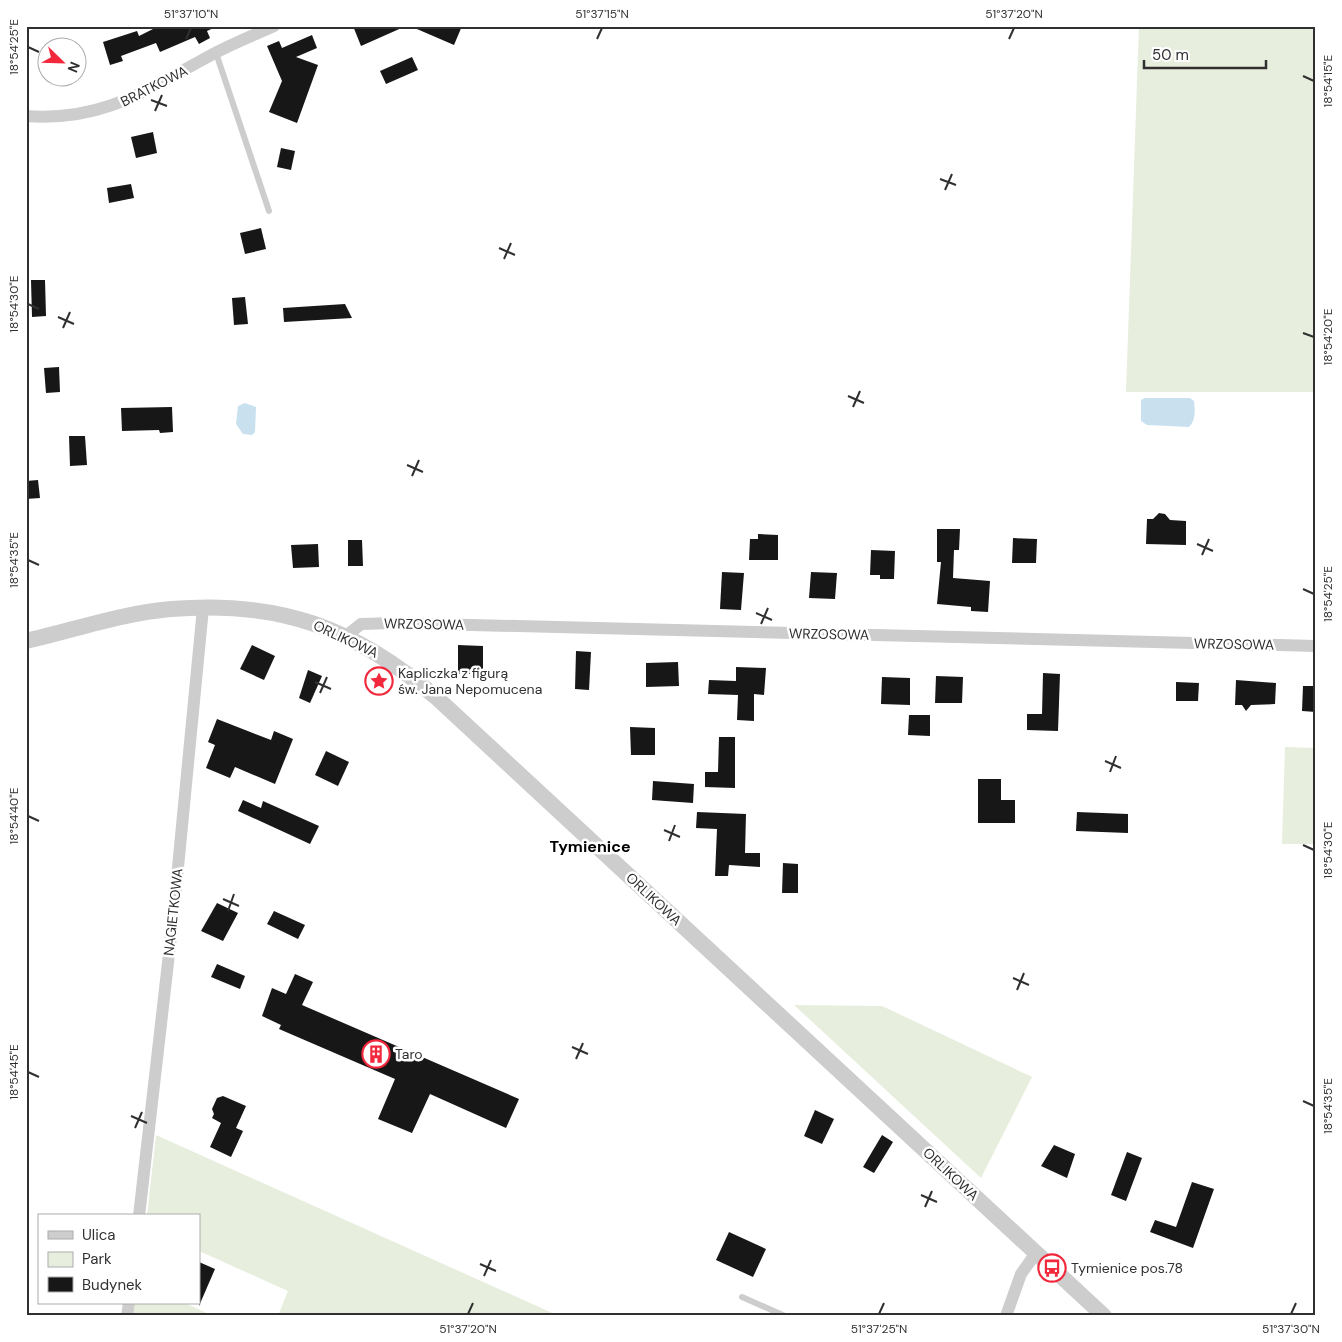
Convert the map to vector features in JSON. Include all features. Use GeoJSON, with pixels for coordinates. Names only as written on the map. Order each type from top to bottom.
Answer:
{"type":"FeatureCollection","features":[{"type":"Feature","properties":{"kind":"street","name":"BRATKOWA"},"geometry":{"type":"LineString","coordinates":[[26,116],[55,118],[115,106],[156,87],[216,53],[274,26]]}},
{"type":"Feature","properties":{"kind":"street","name":"ORLIKOWA"},"geometry":{"type":"LineString","coordinates":[[26,641],[143,614],[203,608],[243,608],[298,617],[346,636],[406,672],[438,698],[1104,1316]]}},
{"type":"Feature","properties":{"kind":"street","name":"NAGIETKOWA"},"geometry":{"type":"LineString","coordinates":[[139,1214],[173,919],[203,608]]}},
{"type":"Feature","properties":{"kind":"street","name":"WRZOSOWA"},"geometry":{"type":"LineString","coordinates":[[346,636],[361,624],[393,623],[1316,646]]}},
{"type":"Feature","properties":{"kind":"street"},"geometry":{"type":"LineString","coordinates":[[1006,1316],[1021,1274],[1036,1253]]}},
{"type":"Feature","properties":{"kind":"lane"},"geometry":{"type":"LineString","coordinates":[[216,53],[269,211]]}},
{"type":"Feature","properties":{"kind":"lane"},"geometry":{"type":"LineString","coordinates":[[742,1297],[785,1316]]}},
{"type":"Feature","properties":{"kind":"green space"},"geometry":{"type":"Polygon","coordinates":[[[1139,26],[1316,26],[1316,392],[1126,392],[1139,26]]]}},
{"type":"Feature","properties":{"kind":"green space"},"geometry":{"type":"Polygon","coordinates":[[[1285,747],[1316,748],[1316,844],[1282,844],[1285,747]]]}},
{"type":"Feature","properties":{"kind":"green space"},"geometry":{"type":"Polygon","coordinates":[[[794,1005],[882,1006],[1032,1077],[981,1178],[794,1005]]]}},
{"type":"Feature","properties":{"kind":"green space"},"geometry":{"type":"Polygon","coordinates":[[[156,1135],[559,1316],[278,1316],[288,1291],[200,1251],[200,1214],[147,1214],[156,1135]]]}},
{"type":"Feature","properties":{"kind":"green space"},"geometry":{"type":"Polygon","coordinates":[[[135,1304],[187,1304],[213,1316],[133,1316],[135,1304]]]}},
{"type":"Feature","properties":{"kind":"water"},"geometry":{"type":"Polygon","coordinates":[[[1145,398],[1190,398],[1194,401],[1193,421],[1189,427],[1147,425],[1141,421],[1141,400],[1145,398]]]}},
{"type":"Feature","properties":{"kind":"water"},"geometry":{"type":"Polygon","coordinates":[[[245,403],[256,407],[255,432],[252,435],[243,434],[236,424],[238,406],[245,403]]]}},
{"type":"Feature","properties":{"kind":"building"},"geometry":{"type":"Polygon","coordinates":[[[159,26],[218,26],[207,31],[210,38],[199,44],[195,37],[160,52],[156,43],[121,56],[123,61],[110,65],[103,42],[137,31],[139,36],[159,26]]]}},
{"type":"Feature","properties":{"kind":"building"},"geometry":{"type":"Polygon","coordinates":[[[353,26],[406,26],[361,46],[353,26]]]}},
{"type":"Feature","properties":{"kind":"building"},"geometry":{"type":"Polygon","coordinates":[[[410,26],[462,26],[454,45],[410,26]]]}},
{"type":"Feature","properties":{"kind":"building"},"geometry":{"type":"Polygon","coordinates":[[[312,35],[317,48],[296,57],[318,65],[297,123],[269,112],[282,81],[267,46],[279,41],[282,48],[312,35]]]}},
{"type":"Feature","properties":{"kind":"building"},"geometry":{"type":"Polygon","coordinates":[[[412,57],[418,70],[386,84],[380,71],[412,57]]]}},
{"type":"Feature","properties":{"kind":"building"},"geometry":{"type":"Polygon","coordinates":[[[153,132],[157,153],[136,158],[131,137],[153,132]]]}},
{"type":"Feature","properties":{"kind":"building"},"geometry":{"type":"Polygon","coordinates":[[[281,148],[295,151],[291,170],[277,167],[281,148]]]}},
{"type":"Feature","properties":{"kind":"building"},"geometry":{"type":"Polygon","coordinates":[[[131,184],[134,198],[109,203],[107,188],[131,184]]]}},
{"type":"Feature","properties":{"kind":"building"},"geometry":{"type":"Polygon","coordinates":[[[261,228],[266,249],[245,254],[240,233],[261,228]]]}},
{"type":"Feature","properties":{"kind":"building"},"geometry":{"type":"Polygon","coordinates":[[[31,280],[45,280],[46,316],[32,317],[31,280]]]}},
{"type":"Feature","properties":{"kind":"building"},"geometry":{"type":"Polygon","coordinates":[[[245,297],[248,324],[234,325],[232,298],[245,297]]]}},
{"type":"Feature","properties":{"kind":"building"},"geometry":{"type":"Polygon","coordinates":[[[345,304],[352,318],[284,322],[283,308],[345,304]]]}},
{"type":"Feature","properties":{"kind":"building"},"geometry":{"type":"Polygon","coordinates":[[[59,367],[60,392],[46,393],[44,368],[59,367]]]}},
{"type":"Feature","properties":{"kind":"building"},"geometry":{"type":"Polygon","coordinates":[[[172,407],[173,432],[160,433],[159,430],[122,431],[121,408],[172,407]]]}},
{"type":"Feature","properties":{"kind":"building"},"geometry":{"type":"Polygon","coordinates":[[[69,436],[85,436],[87,465],[70,466],[69,436]]]}},
{"type":"Feature","properties":{"kind":"building"},"geometry":{"type":"Polygon","coordinates":[[[38,480],[40,498],[26,499],[26,481],[38,480]]]}},
{"type":"Feature","properties":{"kind":"building"},"geometry":{"type":"Polygon","coordinates":[[[1159,513],[1165,514],[1170,520],[1186,521],[1186,545],[1146,544],[1147,519],[1153,519],[1159,513]]]}},
{"type":"Feature","properties":{"kind":"building"},"geometry":{"type":"Polygon","coordinates":[[[937,529],[960,529],[959,550],[954,550],[953,578],[990,581],[988,612],[971,611],[971,607],[937,604],[941,562],[937,562],[937,529]]]}},
{"type":"Feature","properties":{"kind":"building"},"geometry":{"type":"Polygon","coordinates":[[[758,534],[778,535],[778,560],[749,560],[750,539],[758,539],[758,534]]]}},
{"type":"Feature","properties":{"kind":"building"},"geometry":{"type":"Polygon","coordinates":[[[1013,538],[1037,539],[1036,563],[1012,563],[1013,538]]]}},
{"type":"Feature","properties":{"kind":"building"},"geometry":{"type":"Polygon","coordinates":[[[348,540],[362,540],[363,566],[348,566],[348,540]]]}},
{"type":"Feature","properties":{"kind":"building"},"geometry":{"type":"Polygon","coordinates":[[[318,544],[319,567],[293,568],[291,545],[318,544]]]}},
{"type":"Feature","properties":{"kind":"building"},"geometry":{"type":"Polygon","coordinates":[[[871,550],[895,551],[894,579],[880,579],[880,575],[870,575],[871,550]]]}},
{"type":"Feature","properties":{"kind":"building"},"geometry":{"type":"Polygon","coordinates":[[[722,572],[744,573],[741,610],[720,609],[722,572]]]}},
{"type":"Feature","properties":{"kind":"building"},"geometry":{"type":"Polygon","coordinates":[[[811,572],[837,573],[835,599],[809,598],[811,572]]]}},
{"type":"Feature","properties":{"kind":"building"},"geometry":{"type":"Polygon","coordinates":[[[252,645],[275,656],[264,680],[240,669],[252,645]]]}},
{"type":"Feature","properties":{"kind":"building"},"geometry":{"type":"Polygon","coordinates":[[[458,645],[483,646],[483,674],[458,674],[458,645]]]}},
{"type":"Feature","properties":{"kind":"building"},"geometry":{"type":"Polygon","coordinates":[[[576,651],[591,652],[589,690],[575,689],[576,651]]]}},
{"type":"Feature","properties":{"kind":"building"},"geometry":{"type":"Polygon","coordinates":[[[678,662],[679,686],[646,687],[646,663],[678,662]]]}},
{"type":"Feature","properties":{"kind":"building"},"geometry":{"type":"Polygon","coordinates":[[[736,667],[766,668],[764,695],[754,694],[754,721],[737,720],[738,695],[708,694],[709,680],[736,681],[736,667]]]}},
{"type":"Feature","properties":{"kind":"building"},"geometry":{"type":"Polygon","coordinates":[[[308,670],[322,676],[310,703],[299,698],[308,670]]]}},
{"type":"Feature","properties":{"kind":"building"},"geometry":{"type":"Polygon","coordinates":[[[1043,673],[1060,674],[1058,731],[1027,730],[1027,714],[1042,714],[1043,673]]]}},
{"type":"Feature","properties":{"kind":"building"},"geometry":{"type":"Polygon","coordinates":[[[936,676],[963,677],[962,703],[935,703],[936,676]]]}},
{"type":"Feature","properties":{"kind":"building"},"geometry":{"type":"Polygon","coordinates":[[[882,677],[910,678],[910,705],[881,704],[882,677]]]}},
{"type":"Feature","properties":{"kind":"building"},"geometry":{"type":"Polygon","coordinates":[[[1236,680],[1276,683],[1275,704],[1251,705],[1246,711],[1242,705],[1235,705],[1236,680]]]}},
{"type":"Feature","properties":{"kind":"building"},"geometry":{"type":"Polygon","coordinates":[[[1176,682],[1199,683],[1198,701],[1176,701],[1176,682]]]}},
{"type":"Feature","properties":{"kind":"building"},"geometry":{"type":"Polygon","coordinates":[[[1303,686],[1316,686],[1316,712],[1302,711],[1303,686]]]}},
{"type":"Feature","properties":{"kind":"building"},"geometry":{"type":"Polygon","coordinates":[[[909,715],[930,715],[930,736],[908,735],[909,715]]]}},
{"type":"Feature","properties":{"kind":"building"},"geometry":{"type":"Polygon","coordinates":[[[217,719],[271,740],[274,731],[293,739],[275,784],[235,767],[230,778],[206,768],[215,745],[208,742],[217,719]]]}},
{"type":"Feature","properties":{"kind":"building"},"geometry":{"type":"Polygon","coordinates":[[[630,727],[655,728],[655,755],[631,755],[630,727]]]}},
{"type":"Feature","properties":{"kind":"building"},"geometry":{"type":"Polygon","coordinates":[[[719,737],[735,737],[735,788],[705,787],[705,772],[718,772],[719,737]]]}},
{"type":"Feature","properties":{"kind":"building"},"geometry":{"type":"Polygon","coordinates":[[[326,751],[349,762],[338,786],[315,775],[326,751]]]}},
{"type":"Feature","properties":{"kind":"building"},"geometry":{"type":"Polygon","coordinates":[[[978,779],[1001,779],[1001,800],[1015,800],[1015,823],[978,823],[978,779]]]}},
{"type":"Feature","properties":{"kind":"building"},"geometry":{"type":"Polygon","coordinates":[[[653,781],[694,784],[693,803],[652,800],[653,781]]]}},
{"type":"Feature","properties":{"kind":"building"},"geometry":{"type":"Polygon","coordinates":[[[243,800],[261,808],[263,801],[319,826],[310,844],[238,811],[243,800]]]}},
{"type":"Feature","properties":{"kind":"building"},"geometry":{"type":"Polygon","coordinates":[[[697,812],[746,814],[745,853],[760,853],[760,867],[729,865],[728,876],[715,876],[717,829],[696,828],[697,812]]]}},
{"type":"Feature","properties":{"kind":"building"},"geometry":{"type":"Polygon","coordinates":[[[1077,812],[1128,814],[1128,833],[1076,831],[1077,812]]]}},
{"type":"Feature","properties":{"kind":"building"},"geometry":{"type":"Polygon","coordinates":[[[783,863],[798,864],[798,893],[782,893],[783,863]]]}},
{"type":"Feature","properties":{"kind":"building"},"geometry":{"type":"Polygon","coordinates":[[[217,903],[238,913],[223,941],[201,931],[217,903]]]}},
{"type":"Feature","properties":{"kind":"building"},"geometry":{"type":"Polygon","coordinates":[[[274,911],[305,925],[298,939],[267,924],[274,911]]]}},
{"type":"Feature","properties":{"kind":"building"},"geometry":{"type":"Polygon","coordinates":[[[217,964],[245,976],[240,989],[211,977],[217,964]]]}},
{"type":"Feature","properties":{"kind":"building","name":"Taro"},"geometry":{"type":"Polygon","coordinates":[[[295,974],[313,982],[302,1005],[519,1099],[506,1128],[430,1094],[412,1133],[378,1119],[395,1079],[279,1029],[281,1025],[262,1016],[272,988],[286,994],[295,974]]]}},
{"type":"Feature","properties":{"kind":"building"},"geometry":{"type":"Polygon","coordinates":[[[223,1096],[246,1106],[236,1128],[243,1131],[231,1157],[210,1147],[221,1123],[212,1118],[214,1114],[212,1109],[217,1098],[223,1096]]]}},
{"type":"Feature","properties":{"kind":"building"},"geometry":{"type":"Polygon","coordinates":[[[815,1110],[834,1119],[822,1144],[804,1136],[815,1110]]]}},
{"type":"Feature","properties":{"kind":"building"},"geometry":{"type":"Polygon","coordinates":[[[882,1135],[893,1142],[874,1173],[863,1167],[882,1135]]]}},
{"type":"Feature","properties":{"kind":"building"},"geometry":{"type":"Polygon","coordinates":[[[1054,1145],[1075,1154],[1067,1178],[1041,1166],[1054,1145]]]}},
{"type":"Feature","properties":{"kind":"building"},"geometry":{"type":"Polygon","coordinates":[[[1127,1152],[1142,1158],[1126,1201],[1111,1195],[1127,1152]]]}},
{"type":"Feature","properties":{"kind":"building"},"geometry":{"type":"Polygon","coordinates":[[[1192,1182],[1214,1189],[1193,1248],[1150,1232],[1155,1220],[1176,1227],[1192,1182]]]}},
{"type":"Feature","properties":{"kind":"building"},"geometry":{"type":"Polygon","coordinates":[[[729,1232],[766,1249],[753,1277],[716,1260],[729,1232]]]}},
{"type":"Feature","properties":{"kind":"building"},"geometry":{"type":"Polygon","coordinates":[[[200,1262],[215,1269],[200,1304],[200,1262]]]}},
{"type":"Feature","properties":{"kind":"place","name":"Kapliczka z figurą św. Jana Nepomucena"},"geometry":{"type":"Point","coordinates":[379,681]}},
{"type":"Feature","properties":{"kind":"place","name":"Taro"},"geometry":{"type":"Point","coordinates":[376,1054]}},
{"type":"Feature","properties":{"kind":"place","name":"Tymienice pos.78"},"geometry":{"type":"Point","coordinates":[1052,1268]}},
{"type":"Feature","properties":{"kind":"district","name":"Tymienice"},"geometry":{"type":"Point","coordinates":[590,846]}}]}
